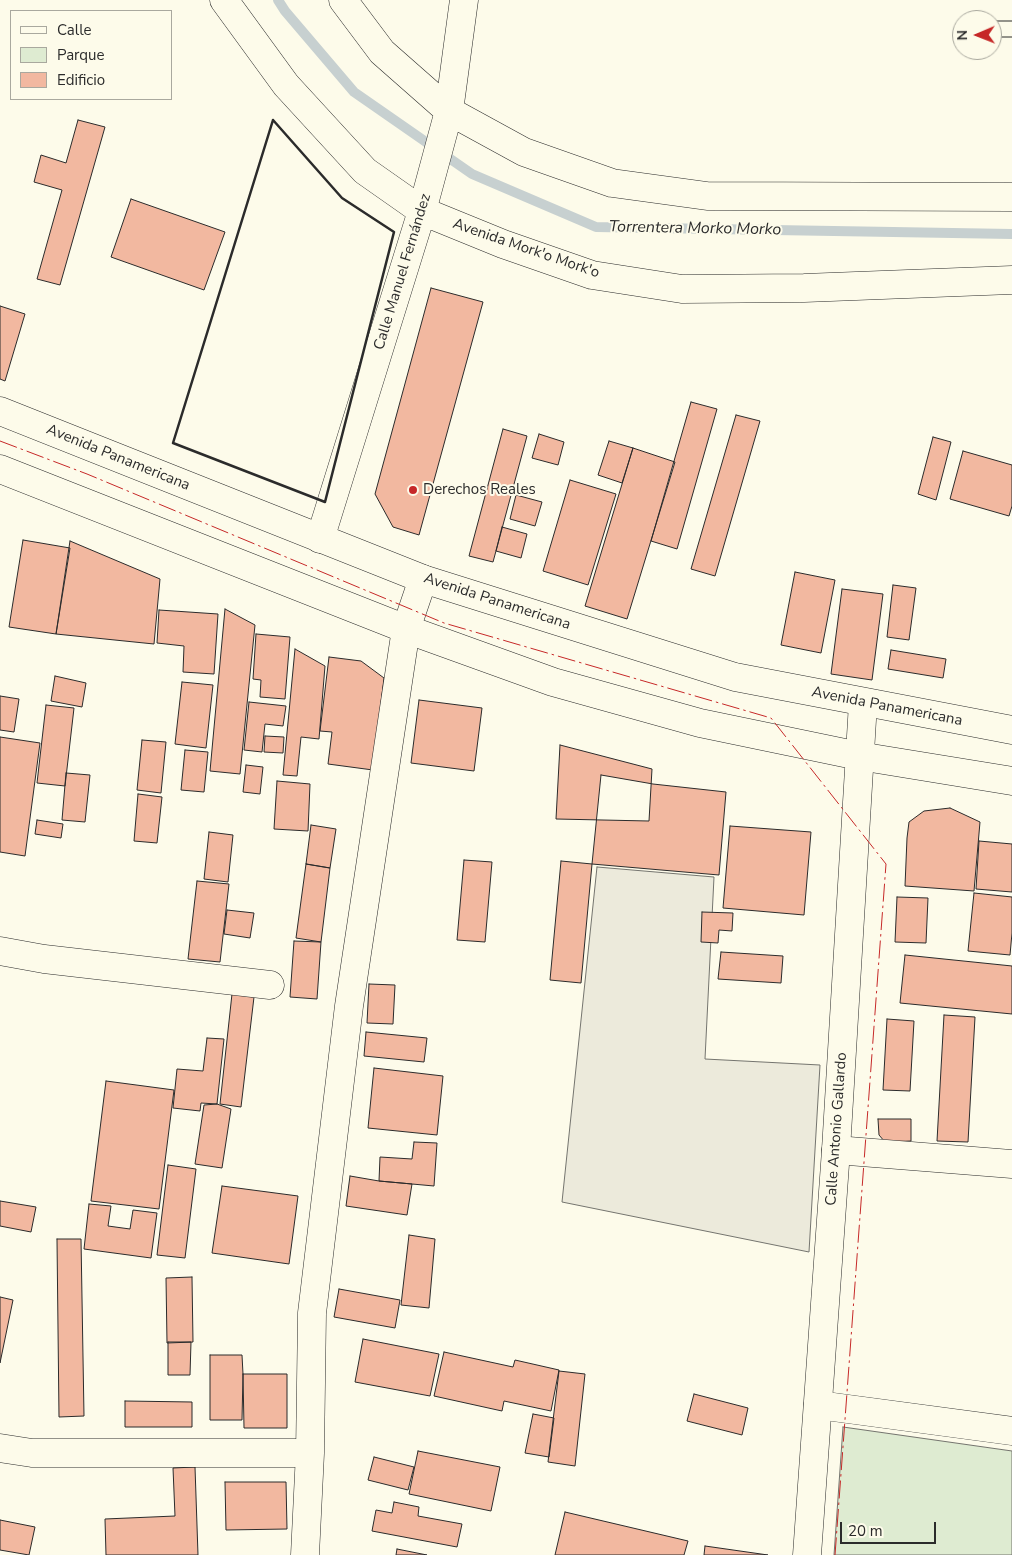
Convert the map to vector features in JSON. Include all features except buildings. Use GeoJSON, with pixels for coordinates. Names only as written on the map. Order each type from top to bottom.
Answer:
{"type":"FeatureCollection","features":[{"type":"Feature","properties":{"kind":"street","name":"Avenida Mork'o Mork'o"},"geometry":{"type":"LineString","coordinates":[[224,0],[286,85],[365,171],[422,211],[503,244],[592,275],[682,289],[804,288],[1012,280]]}},
{"type":"Feature","properties":{"kind":"street"},"geometry":{"type":"LineString","coordinates":[[343,0],[382,52],[449,111],[524,152],[612,183],[707,196],[1012,197]]}},
{"type":"Feature","properties":{"kind":"street","name":"Calle Manuel Fernández"},"geometry":{"type":"LineString","coordinates":[[320,539],[422,211],[449,111],[464,0]]}},
{"type":"Feature","properties":{"kind":"street","name":"Avenida Panamericana"},"geometry":{"type":"LineString","coordinates":[[0,411],[320,539],[423,578],[735,677],[1012,730]]}},
{"type":"Feature","properties":{"kind":"street"},"geometry":{"type":"LineString","coordinates":[[0,469],[406,629],[553,682],[691,721],[859,756],[1012,781]]}},
{"type":"Feature","properties":{"kind":"street"},"geometry":{"type":"LineString","coordinates":[[305,1555],[310,1453],[312,1313],[349,1006],[406,629],[423,578]]}},
{"type":"Feature","properties":{"kind":"street","name":"Calle Antonio Gallardo"},"geometry":{"type":"LineString","coordinates":[[807,1555],[836,1150],[863,703]]}},
{"type":"Feature","properties":{"kind":"street"},"geometry":{"type":"LineString","coordinates":[[0,951],[44,959],[270,985]]}},
{"type":"Feature","properties":{"kind":"street"},"geometry":{"type":"LineString","coordinates":[[836,1150],[1012,1164]]}},
{"type":"Feature","properties":{"kind":"street"},"geometry":{"type":"LineString","coordinates":[[818,1405],[1012,1431]]}},
{"type":"Feature","properties":{"kind":"street"},"geometry":{"type":"LineString","coordinates":[[0,1448],[32,1453],[310,1453]]}},
{"type":"Feature","properties":{"kind":"green space"},"geometry":{"type":"Polygon","coordinates":[[[843,1427],[1012,1451],[1012,1555],[834,1555],[843,1427]]]}},
{"type":"Feature","properties":{"kind":"shaded area"},"geometry":{"type":"Polygon","coordinates":[[[597,867],[714,877],[705,1059],[820,1065],[809,1252],[562,1202],[597,867]]]}},
{"type":"Feature","properties":{"kind":"waterway","name":"Torrentera Morko Morko"},"geometry":{"type":"LineString","coordinates":[[278,0],[285,11],[354,92],[472,174],[596,227],[1012,234]]}},
{"type":"Feature","properties":{"kind":"wall"},"geometry":{"type":"LineString","coordinates":[[273,120],[342,198],[394,232],[325,502],[173,443],[273,120]]}},
{"type":"Feature","properties":{"kind":"power"},"geometry":{"type":"LineString","coordinates":[[0,441],[87,474],[444,623],[771,718],[886,864],[835,1555]]}},
{"type":"Feature","properties":{"kind":"place","name":"Derechos Reales"},"geometry":{"type":"Point","coordinates":[413,490]}}]}
